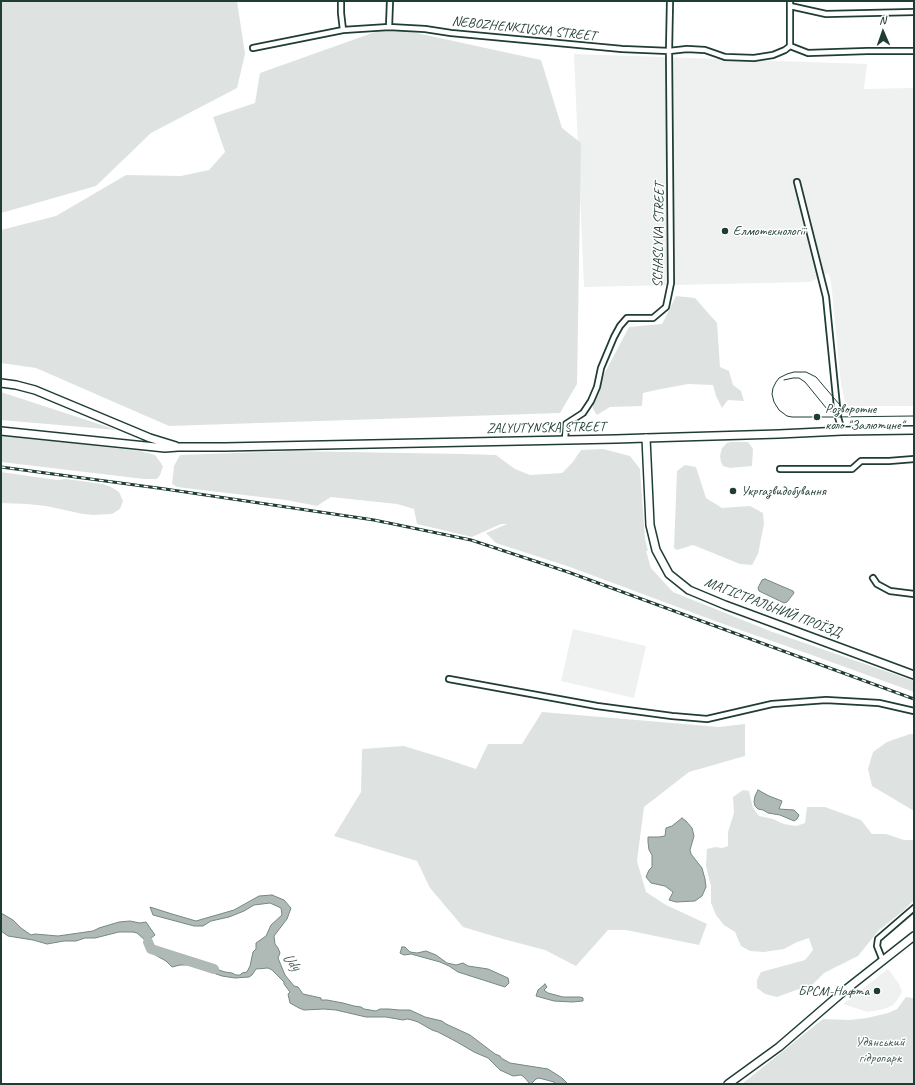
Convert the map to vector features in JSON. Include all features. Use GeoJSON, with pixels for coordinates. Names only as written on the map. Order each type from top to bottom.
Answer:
{"type":"FeatureCollection","features":[{"type":"Feature","properties":{"kind":"main road"},"geometry":{"type":"LineString","coordinates":[[1,383],[39,391],[150,438],[178,447]]}},
{"type":"Feature","properties":{"kind":"main road","name":"ZALYUTYNSKA STREET"},"geometry":{"type":"LineString","coordinates":[[1,431],[165,448],[616,439],[914,430]]}},
{"type":"Feature","properties":{"kind":"main road","name":"МАГІСТРАЛЬНИЙ ПРОЇЗД"},"geometry":{"type":"LineString","coordinates":[[646,438],[650,525],[656,550],[669,574],[689,590],[725,606],[914,675]]}},
{"type":"Feature","properties":{"kind":"main road"},"geometry":{"type":"LineString","coordinates":[[730,1083],[779,1047],[844,991],[914,936]]}},
{"type":"Feature","properties":{"kind":"street"},"geometry":{"type":"LineString","coordinates":[[341,1],[343,30]]}},
{"type":"Feature","properties":{"kind":"street"},"geometry":{"type":"LineString","coordinates":[[389,27],[390,1]]}},
{"type":"Feature","properties":{"kind":"street","name":"SCHASLYVA STREET"},"geometry":{"type":"LineString","coordinates":[[565,440],[566,424],[583,413],[591,401],[597,387],[601,368],[620,326],[627,318],[653,318],[666,307],[671,283],[670,1]]}},
{"type":"Feature","properties":{"kind":"street"},"geometry":{"type":"LineString","coordinates":[[914,12],[826,14],[790,4],[790,46],[808,53],[914,51]]}},
{"type":"Feature","properties":{"kind":"street","name":"NEBOZHENKIVSKA STREET"},"geometry":{"type":"LineString","coordinates":[[253,48],[343,30],[389,27],[425,29],[451,33],[622,49],[669,51],[687,49],[705,50],[725,57],[754,58],[773,55],[790,46]]}},
{"type":"Feature","properties":{"kind":"street"},"geometry":{"type":"LineString","coordinates":[[797,182],[826,297],[838,417],[842,431]]}},
{"type":"Feature","properties":{"kind":"street"},"geometry":{"type":"LineString","coordinates":[[780,469],[852,469],[861,460],[914,460]]}},
{"type":"Feature","properties":{"kind":"street"},"geometry":{"type":"LineString","coordinates":[[873,578],[877,584],[890,591],[914,594]]}},
{"type":"Feature","properties":{"kind":"street"},"geometry":{"type":"LineString","coordinates":[[449,679],[597,706],[707,719],[772,704],[826,700],[879,703],[914,711]]}},
{"type":"Feature","properties":{"kind":"street"},"geometry":{"type":"LineString","coordinates":[[883,961],[877,946],[878,939],[914,908]]}},
{"type":"Feature","properties":{"kind":"shaded area"},"geometry":{"type":"Polygon","coordinates":[[[574,54],[867,64],[864,89],[914,88],[914,406],[846,406],[841,384],[831,281],[828,273],[810,282],[584,287],[574,54]]]}},
{"type":"Feature","properties":{"kind":"shaded area"},"geometry":{"type":"Polygon","coordinates":[[[765,579],[793,591],[794,593],[787,602],[784,603],[759,591],[758,588],[762,580],[765,579]]]}},
{"type":"Feature","properties":{"kind":"shaded area"},"geometry":{"type":"Polygon","coordinates":[[[573,629],[646,646],[634,698],[561,681],[573,629]]]}},
{"type":"Feature","properties":{"kind":"shaded area"},"geometry":{"type":"Polygon","coordinates":[[[758,790],[782,801],[779,809],[794,810],[799,815],[797,819],[794,821],[780,815],[768,813],[758,809],[754,802],[758,790]]]}},
{"type":"Feature","properties":{"kind":"shaded area"},"geometry":{"type":"Polygon","coordinates":[[[682,818],[692,828],[694,836],[690,850],[691,854],[702,868],[706,887],[702,896],[695,901],[676,902],[669,900],[673,892],[665,886],[651,883],[646,877],[652,867],[652,855],[649,850],[648,837],[665,836],[666,828],[672,826],[682,818]]]}},
{"type":"Feature","properties":{"kind":"shaded area"},"geometry":{"type":"Polygon","coordinates":[[[272,895],[284,900],[291,908],[287,919],[274,936],[275,944],[280,953],[278,958],[285,975],[303,994],[321,998],[321,1000],[343,1003],[376,1011],[380,1009],[410,1010],[425,1017],[442,1021],[470,1035],[495,1054],[510,1063],[548,1069],[568,1084],[556,1084],[554,1082],[539,1078],[530,1084],[521,1075],[513,1076],[500,1070],[488,1058],[412,1020],[386,1017],[366,1017],[336,1010],[304,1010],[290,1003],[288,994],[290,992],[284,982],[268,968],[256,969],[249,977],[235,978],[222,976],[190,965],[172,967],[166,961],[148,951],[146,941],[137,933],[133,932],[119,932],[95,938],[85,938],[76,941],[64,941],[47,944],[8,936],[1,931],[1,913],[13,920],[31,935],[58,936],[93,931],[119,922],[146,922],[155,935],[150,939],[152,946],[160,953],[177,959],[179,962],[182,960],[240,975],[247,972],[250,966],[253,952],[256,949],[256,943],[266,936],[271,925],[282,915],[281,908],[270,903],[254,905],[229,917],[211,921],[203,926],[194,926],[153,915],[150,907],[196,921],[234,910],[259,896],[272,895]]]}},
{"type":"Feature","properties":{"kind":"shaded area"},"geometry":{"type":"Polygon","coordinates":[[[402,947],[405,947],[410,952],[417,953],[426,951],[436,955],[447,963],[456,965],[463,963],[468,966],[488,969],[508,978],[509,983],[505,987],[458,972],[440,962],[411,954],[404,955],[400,953],[402,947]]]}},
{"type":"Feature","properties":{"kind":"shaded area"},"geometry":{"type":"Polygon","coordinates":[[[888,969],[899,984],[902,992],[893,1005],[884,1009],[868,1012],[843,1004],[888,969]]]}},
{"type":"Feature","properties":{"kind":"shaded area"},"geometry":{"type":"Polygon","coordinates":[[[545,984],[547,987],[544,990],[548,993],[563,997],[580,997],[583,998],[583,1001],[554,1001],[536,996],[538,990],[545,984]]]}},
{"type":"Feature","properties":{"kind":"green space"},"geometry":{"type":"Polygon","coordinates":[[[1,1],[237,1],[245,54],[237,88],[151,133],[96,186],[1,213],[1,1]]]}},
{"type":"Feature","properties":{"kind":"green space"},"geometry":{"type":"Polygon","coordinates":[[[389,27],[541,60],[562,128],[581,143],[577,384],[560,413],[169,426],[36,368],[1,363],[1,230],[56,216],[126,175],[181,176],[209,170],[225,152],[213,117],[255,103],[260,73],[389,27]]]}},
{"type":"Feature","properties":{"kind":"green space"},"geometry":{"type":"Polygon","coordinates":[[[676,296],[695,298],[717,323],[720,367],[729,371],[733,385],[741,391],[744,401],[728,400],[722,408],[716,396],[713,385],[688,384],[643,393],[642,406],[610,407],[597,415],[593,409],[593,395],[629,327],[662,324],[676,296]]]}},
{"type":"Feature","properties":{"kind":"green space"},"geometry":{"type":"Polygon","coordinates":[[[1,392],[117,430],[1,420],[1,392]]]}},
{"type":"Feature","properties":{"kind":"green space"},"geometry":{"type":"Polygon","coordinates":[[[1,435],[140,451],[155,455],[163,466],[157,479],[144,479],[1,462],[1,435]]]}},
{"type":"Feature","properties":{"kind":"green space"},"geometry":{"type":"Polygon","coordinates":[[[748,442],[753,449],[752,466],[730,468],[723,466],[720,456],[722,448],[727,443],[748,442]]]}},
{"type":"Feature","properties":{"kind":"green space"},"geometry":{"type":"Polygon","coordinates":[[[603,449],[630,456],[640,469],[645,539],[648,551],[646,551],[651,568],[673,592],[770,631],[914,681],[914,692],[726,625],[570,567],[496,543],[486,533],[507,524],[501,524],[472,537],[417,524],[414,509],[397,504],[331,497],[317,506],[286,500],[177,487],[172,484],[174,466],[180,455],[289,451],[496,455],[515,469],[530,475],[562,473],[572,463],[581,450],[603,449]]]}},
{"type":"Feature","properties":{"kind":"green space"},"geometry":{"type":"Polygon","coordinates":[[[685,465],[696,467],[706,498],[722,508],[750,506],[763,513],[764,524],[758,554],[752,565],[740,564],[693,545],[677,550],[674,548],[677,471],[685,465]]]}},
{"type":"Feature","properties":{"kind":"green space"},"geometry":{"type":"Polygon","coordinates":[[[1,472],[57,480],[66,479],[103,484],[119,492],[123,501],[120,509],[112,514],[93,515],[46,506],[1,503],[1,472]]]}},
{"type":"Feature","properties":{"kind":"green space"},"geometry":{"type":"Polygon","coordinates":[[[542,712],[719,727],[745,724],[745,756],[689,772],[644,807],[637,861],[646,892],[666,905],[707,924],[699,945],[626,930],[608,930],[576,966],[545,950],[463,927],[430,888],[417,861],[334,836],[361,792],[362,749],[404,746],[476,769],[488,744],[522,744],[542,712]]]}},
{"type":"Feature","properties":{"kind":"green space"},"geometry":{"type":"Polygon","coordinates":[[[914,734],[914,811],[872,786],[868,769],[873,752],[887,742],[914,734]]]}},
{"type":"Feature","properties":{"kind":"green space"},"geometry":{"type":"Polygon","coordinates":[[[743,790],[749,791],[753,808],[759,816],[773,819],[784,824],[796,826],[805,823],[807,807],[825,807],[861,820],[872,834],[886,834],[904,840],[914,840],[914,900],[879,930],[858,956],[824,973],[813,984],[777,997],[765,994],[757,988],[757,980],[761,972],[805,960],[813,950],[809,938],[784,949],[764,952],[750,951],[741,946],[735,932],[724,925],[716,915],[711,903],[711,886],[706,866],[707,849],[728,846],[728,832],[734,813],[733,797],[743,790]]]}},
{"type":"Feature","properties":{"kind":"green space","name":"Удянський гідропарк"},"geometry":{"type":"Polygon","coordinates":[[[906,997],[914,999],[914,1084],[742,1084],[823,1019],[850,1020],[888,1013],[897,1009],[906,997]]]}},
{"type":"Feature","properties":{"kind":"waterway","name":"Udy"},"geometry":{"type":"LineString","coordinates":[[148,942],[151,949],[214,969]]}},
{"type":"Feature","properties":{"kind":"tram line"},"geometry":{"type":"LineString","coordinates":[[851,414],[845,411],[816,377],[806,372],[794,372],[787,374],[779,378],[773,388],[772,394],[774,402],[779,410],[787,416],[792,417],[914,416]]}},
{"type":"Feature","properties":{"kind":"tram line"},"geometry":{"type":"LineString","coordinates":[[784,380],[799,378],[805,382],[827,409],[834,413],[842,414]]}},
{"type":"Feature","properties":{"kind":"railway"},"geometry":{"type":"LineString","coordinates":[[1,467],[165,489],[374,520],[471,540],[568,572],[914,699]]}},
{"type":"Feature","properties":{"kind":"place","name":"Елмотехнології"},"geometry":{"type":"Point","coordinates":[725,231]}},
{"type":"Feature","properties":{"kind":"place","name":"Розворотне коло \"Залютине\""},"geometry":{"type":"Point","coordinates":[817,417]}},
{"type":"Feature","properties":{"kind":"place","name":"Укргазвидобування"},"geometry":{"type":"Point","coordinates":[733,491]}},
{"type":"Feature","properties":{"kind":"place","name":"БРСМ-Нафта"},"geometry":{"type":"Point","coordinates":[877,991]}}]}
